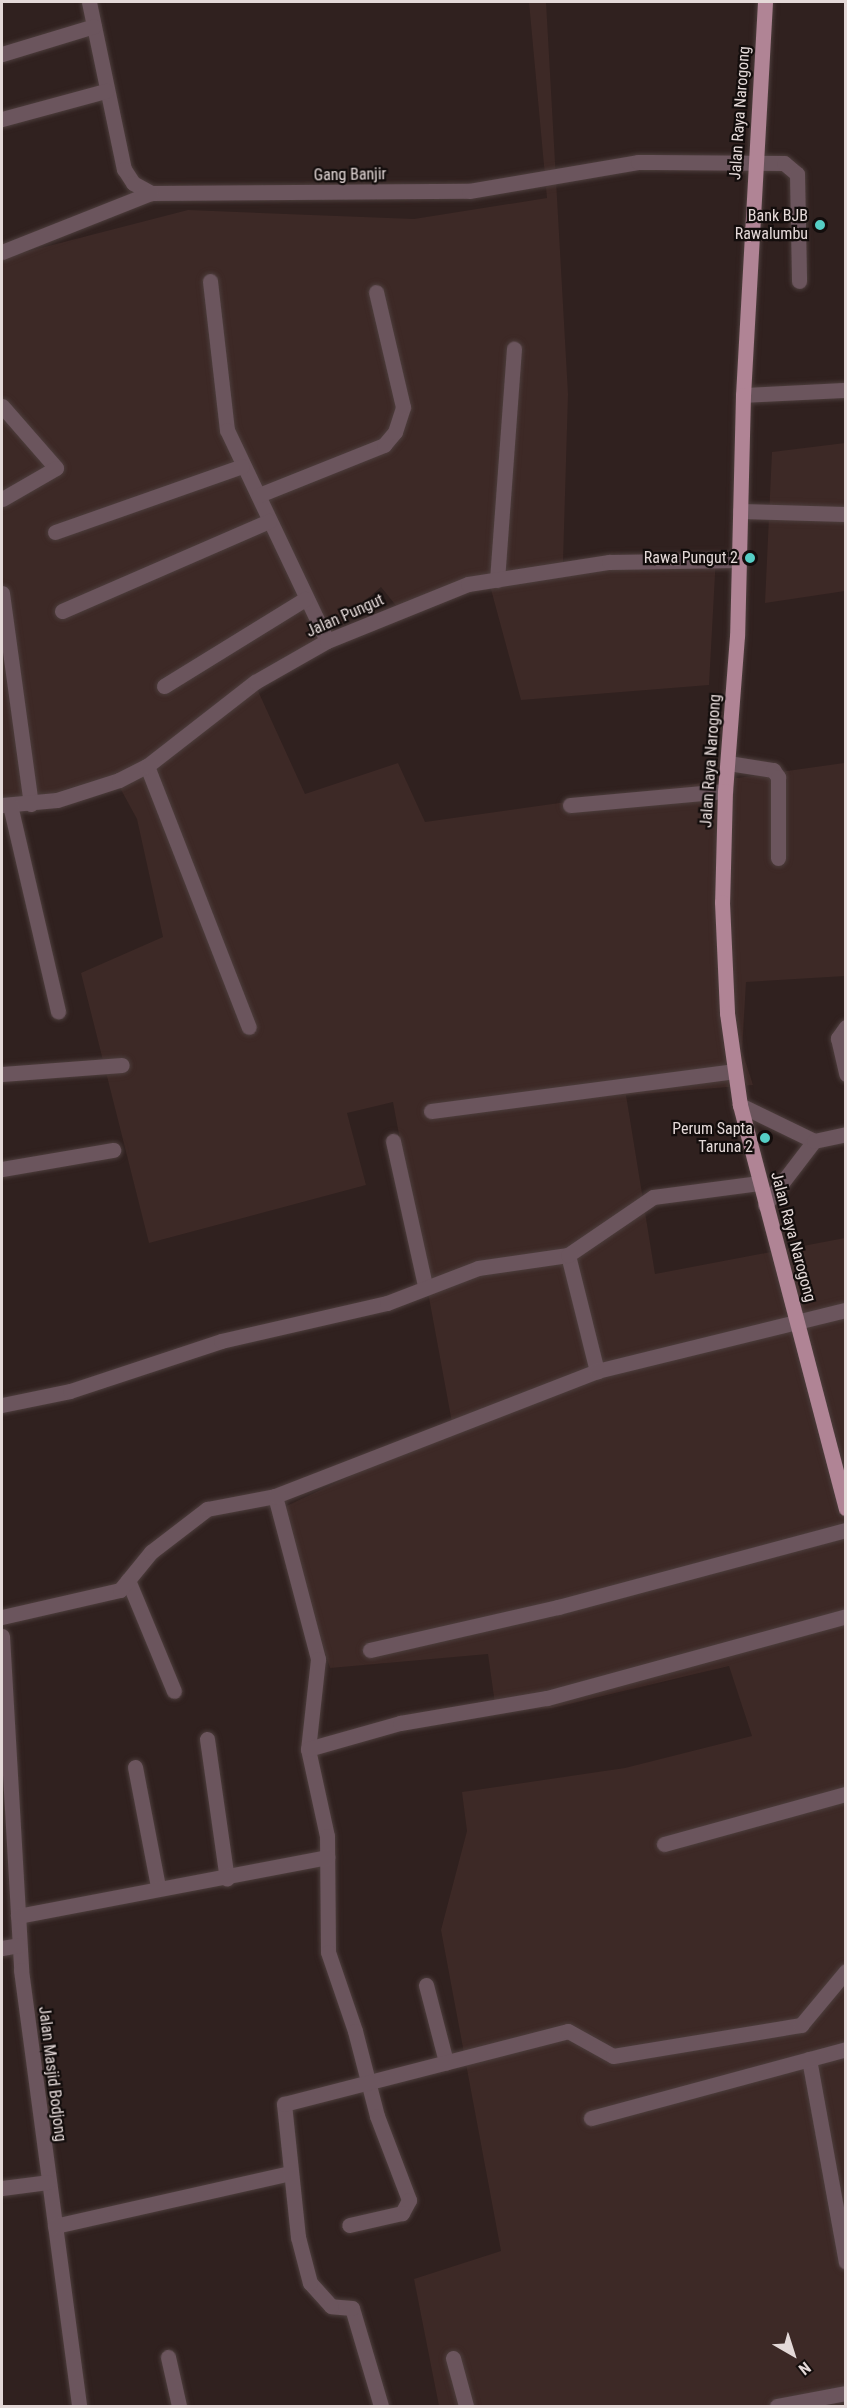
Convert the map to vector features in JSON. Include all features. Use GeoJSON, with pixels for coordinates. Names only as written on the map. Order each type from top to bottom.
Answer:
{"type":"FeatureCollection","features":[{"type":"Feature","properties":{"kind":"main road","name":"Jalan Raya Narogong"},"geometry":{"type":"LineString","coordinates":[[765,2],[743,395],[740,561],[725,791],[722,902],[733,1071],[759,1183],[841,1474],[846,1508]]}},
{"type":"Feature","properties":{"kind":"street"},"geometry":{"type":"LineString","coordinates":[[89,2],[124,169],[133,183],[151,193]]}},
{"type":"Feature","properties":{"kind":"street"},"geometry":{"type":"LineString","coordinates":[[2,54],[94,26]]}},
{"type":"Feature","properties":{"kind":"street"},"geometry":{"type":"LineString","coordinates":[[2,119],[106,91]]}},
{"type":"Feature","properties":{"kind":"street","name":"Gang Banjir"},"geometry":{"type":"LineString","coordinates":[[151,193],[469,191],[638,162],[755,160],[784,163],[797,174],[799,281]]}},
{"type":"Feature","properties":{"kind":"street"},"geometry":{"type":"LineString","coordinates":[[2,252],[151,193]]}},
{"type":"Feature","properties":{"kind":"street"},"geometry":{"type":"LineString","coordinates":[[210,281],[227,430],[242,466],[259,495],[305,599],[327,641]]}},
{"type":"Feature","properties":{"kind":"street"},"geometry":{"type":"LineString","coordinates":[[259,495],[374,450],[395,432],[404,407],[376,292]]}},
{"type":"Feature","properties":{"kind":"street"},"geometry":{"type":"LineString","coordinates":[[497,580],[514,349]]}},
{"type":"Feature","properties":{"kind":"street"},"geometry":{"type":"LineString","coordinates":[[743,395],[846,390]]}},
{"type":"Feature","properties":{"kind":"street"},"geometry":{"type":"LineString","coordinates":[[2,406],[56,468],[2,499]]}},
{"type":"Feature","properties":{"kind":"street"},"geometry":{"type":"LineString","coordinates":[[56,532],[242,466]]}},
{"type":"Feature","properties":{"kind":"street"},"geometry":{"type":"LineString","coordinates":[[740,511],[846,514]]}},
{"type":"Feature","properties":{"kind":"street"},"geometry":{"type":"LineString","coordinates":[[62,611],[269,521]]}},
{"type":"Feature","properties":{"kind":"street","name":"Jalan Pungut"},"geometry":{"type":"LineString","coordinates":[[6,805],[31,804],[90,793],[147,766],[255,682],[327,641],[468,584],[609,562],[740,561]]}},
{"type":"Feature","properties":{"kind":"street"},"geometry":{"type":"LineString","coordinates":[[2,593],[31,804]]}},
{"type":"Feature","properties":{"kind":"street"},"geometry":{"type":"LineString","coordinates":[[164,686],[305,599]]}},
{"type":"Feature","properties":{"kind":"street"},"geometry":{"type":"LineString","coordinates":[[728,763],[772,770],[778,777],[778,858]]}},
{"type":"Feature","properties":{"kind":"street"},"geometry":{"type":"LineString","coordinates":[[147,766],[249,1027]]}},
{"type":"Feature","properties":{"kind":"street"},"geometry":{"type":"LineString","coordinates":[[570,805],[725,791]]}},
{"type":"Feature","properties":{"kind":"street"},"geometry":{"type":"LineString","coordinates":[[6,805],[58,1012]]}},
{"type":"Feature","properties":{"kind":"street"},"geometry":{"type":"LineString","coordinates":[[846,1027],[838,1038],[846,1074]]}},
{"type":"Feature","properties":{"kind":"street"},"geometry":{"type":"LineString","coordinates":[[2,1074],[122,1065]]}},
{"type":"Feature","properties":{"kind":"street"},"geometry":{"type":"LineString","coordinates":[[431,1112],[733,1071]]}},
{"type":"Feature","properties":{"kind":"street"},"geometry":{"type":"LineString","coordinates":[[740,1105],[814,1141],[846,1134]]}},
{"type":"Feature","properties":{"kind":"street"},"geometry":{"type":"LineString","coordinates":[[393,1141],[425,1286]]}},
{"type":"Feature","properties":{"kind":"street"},"geometry":{"type":"LineString","coordinates":[[765,1205],[814,1141]]}},
{"type":"Feature","properties":{"kind":"street"},"geometry":{"type":"LineString","coordinates":[[2,1169],[113,1150]]}},
{"type":"Feature","properties":{"kind":"street"},"geometry":{"type":"LineString","coordinates":[[2,1405],[70,1391],[220,1341],[387,1303],[425,1286],[504,1262],[568,1256],[653,1197],[759,1183]]}},
{"type":"Feature","properties":{"kind":"street"},"geometry":{"type":"LineString","coordinates":[[568,1256],[597,1371]]}},
{"type":"Feature","properties":{"kind":"street"},"geometry":{"type":"LineString","coordinates":[[2,1617],[116,1592],[151,1552],[207,1509],[275,1497],[597,1371],[797,1324],[846,1310]]}},
{"type":"Feature","properties":{"kind":"street"},"geometry":{"type":"LineString","coordinates":[[275,1497],[316,1639],[319,1676],[308,1749],[324,1809],[328,1952],[409,2204],[402,2213],[349,2225]]}},
{"type":"Feature","properties":{"kind":"street"},"geometry":{"type":"LineString","coordinates":[[370,1650],[558,1607],[846,1530]]}},
{"type":"Feature","properties":{"kind":"street"},"geometry":{"type":"LineString","coordinates":[[128,1580],[174,1691]]}},
{"type":"Feature","properties":{"kind":"street"},"geometry":{"type":"LineString","coordinates":[[308,1749],[400,1723],[547,1698],[846,1616]]}},
{"type":"Feature","properties":{"kind":"street","name":"Jalan Masjid Bodjong"},"geometry":{"type":"LineString","coordinates":[[2,1636],[19,1945],[48,2182],[79,2406]]}},
{"type":"Feature","properties":{"kind":"street"},"geometry":{"type":"LineString","coordinates":[[207,1739],[227,1879]]}},
{"type":"Feature","properties":{"kind":"street"},"geometry":{"type":"LineString","coordinates":[[135,1767],[158,1886]]}},
{"type":"Feature","properties":{"kind":"street"},"geometry":{"type":"LineString","coordinates":[[664,1844],[846,1794]]}},
{"type":"Feature","properties":{"kind":"street"},"geometry":{"type":"LineString","coordinates":[[18,1916],[158,1886],[227,1879],[327,1857]]}},
{"type":"Feature","properties":{"kind":"street"},"geometry":{"type":"LineString","coordinates":[[2,1948],[19,1945]]}},
{"type":"Feature","properties":{"kind":"street"},"geometry":{"type":"LineString","coordinates":[[381,2406],[352,2307],[331,2306],[310,2283],[297,2237],[284,2104],[568,2031],[613,2056],[801,2025],[846,1971]]}},
{"type":"Feature","properties":{"kind":"street"},"geometry":{"type":"LineString","coordinates":[[426,1985],[446,2062]]}},
{"type":"Feature","properties":{"kind":"street"},"geometry":{"type":"LineString","coordinates":[[591,2118],[846,2049]]}},
{"type":"Feature","properties":{"kind":"street"},"geometry":{"type":"LineString","coordinates":[[808,2059],[846,2262]]}},
{"type":"Feature","properties":{"kind":"street"},"geometry":{"type":"LineString","coordinates":[[55,2226],[290,2174]]}},
{"type":"Feature","properties":{"kind":"street"},"geometry":{"type":"LineString","coordinates":[[2,2188],[48,2182]]}},
{"type":"Feature","properties":{"kind":"street"},"geometry":{"type":"LineString","coordinates":[[168,2357],[178,2406]]}},
{"type":"Feature","properties":{"kind":"street"},"geometry":{"type":"LineString","coordinates":[[453,2358],[466,2406]]}},
{"type":"Feature","properties":{"kind":"street"},"geometry":{"type":"LineString","coordinates":[[777,2406],[846,2393]]}},
{"type":"Feature","properties":{"kind":"shaded area"},"geometry":{"type":"Polygon","coordinates":[[[529,2],[546,2],[568,394],[563,562],[716,556],[709,685],[521,700],[489,582],[402,613],[381,587],[311,648],[253,680],[305,794],[398,763],[425,822],[844,763],[845,610],[845,976],[746,982],[742,1051],[753,1085],[626,1095],[655,1274],[845,1238],[845,2406],[439,2406],[414,2279],[501,2251],[441,1930],[467,1831],[462,1792],[625,1768],[752,1736],[729,1666],[552,1708],[496,1711],[488,1654],[330,1668],[280,1509],[453,1428],[393,1102],[347,1113],[366,1185],[149,1243],[81,973],[163,937],[137,819],[113,775],[41,797],[2,799],[2,258],[188,210],[414,219],[547,198],[529,2]]]}},
{"type":"Feature","properties":{"kind":"shaded area"},"geometry":{"type":"Polygon","coordinates":[[[845,443],[845,591],[765,603],[772,452],[845,443]]]}},
{"type":"Feature","properties":{"kind":"place","name":"Bank BJB Rawalumbu"},"geometry":{"type":"Point","coordinates":[820,225]}},
{"type":"Feature","properties":{"kind":"place","name":"Rawa Pungut 2"},"geometry":{"type":"Point","coordinates":[750,558]}},
{"type":"Feature","properties":{"kind":"place","name":"Perum Sapta Taruna 2"},"geometry":{"type":"Point","coordinates":[765,1138]}}]}
